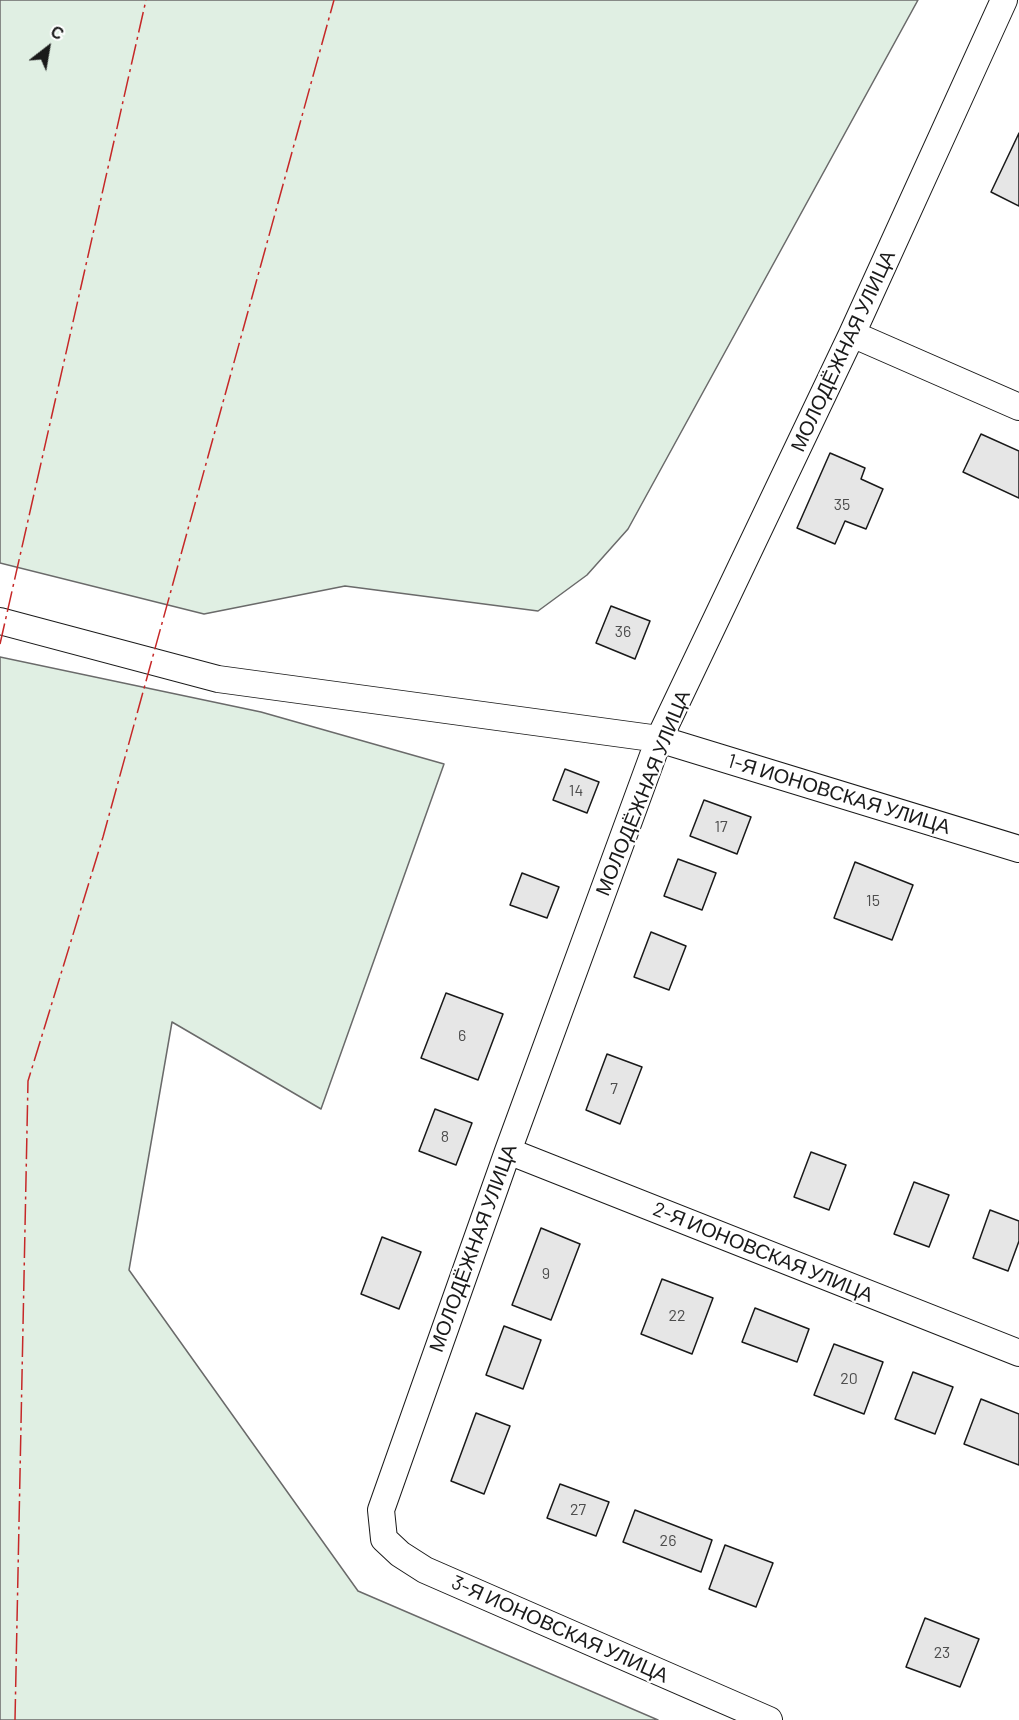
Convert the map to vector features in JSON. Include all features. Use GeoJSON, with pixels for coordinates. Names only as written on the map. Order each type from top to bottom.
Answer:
{"type":"FeatureCollection","features":[{"type":"Feature","properties":{"kind":"street","name":"МОЛОДЁЖНАЯ УЛИЦА"},"geometry":{"type":"LineString","coordinates":[[381,1510],[508,1151],[659,739],[852,334],[1005,0]]}},
{"type":"Feature","properties":{"kind":"street"},"geometry":{"type":"LineString","coordinates":[[852,334],[1019,407]]}},
{"type":"Feature","properties":{"kind":"street","name":"1-Я ИОНОВСКАЯ УЛИЦА"},"geometry":{"type":"LineString","coordinates":[[0,621],[218,679],[659,739],[1019,849]]}},
{"type":"Feature","properties":{"kind":"street","name":"2-Я ИОНОВСКАЯ УЛИЦА"},"geometry":{"type":"LineString","coordinates":[[508,1151],[1019,1353]]}},
{"type":"Feature","properties":{"kind":"street","name":"3-Я ИОНОВСКАЯ УЛИЦА"},"geometry":{"type":"LineString","coordinates":[[381,1510],[384,1539],[400,1554],[425,1570],[770,1720]]}},
{"type":"Feature","properties":{"kind":"green space"},"geometry":{"type":"Polygon","coordinates":[[[0,0],[918,0],[628,529],[587,575],[538,611],[345,586],[204,614],[0,563],[0,0]]]}},
{"type":"Feature","properties":{"kind":"green space"},"geometry":{"type":"Polygon","coordinates":[[[0,657],[261,712],[444,764],[321,1109],[172,1022],[129,1270],[358,1591],[658,1720],[0,1720],[0,657]]]}},
{"type":"Feature","properties":{"kind":"building"},"geometry":{"type":"Polygon","coordinates":[[[1019,133],[1019,206],[991,192],[1019,133]]]}},
{"type":"Feature","properties":{"kind":"building"},"geometry":{"type":"Polygon","coordinates":[[[981,434],[1019,451],[1019,498],[963,472],[981,434]]]}},
{"type":"Feature","properties":{"kind":"building"},"geometry":{"type":"Polygon","coordinates":[[[830,453],[865,468],[861,479],[883,489],[866,529],[845,521],[835,544],[797,528],[830,453]]]}},
{"type":"Feature","properties":{"kind":"building"},"geometry":{"type":"Polygon","coordinates":[[[611,606],[650,621],[635,659],[596,643],[611,606]]]}},
{"type":"Feature","properties":{"kind":"building"},"geometry":{"type":"Polygon","coordinates":[[[565,769],[599,782],[587,813],[553,800],[565,769]]]}},
{"type":"Feature","properties":{"kind":"building"},"geometry":{"type":"Polygon","coordinates":[[[704,800],[751,817],[737,854],[690,836],[704,800]]]}},
{"type":"Feature","properties":{"kind":"building"},"geometry":{"type":"Polygon","coordinates":[[[678,859],[716,873],[702,910],[664,896],[678,859]]]}},
{"type":"Feature","properties":{"kind":"building"},"geometry":{"type":"Polygon","coordinates":[[[855,862],[913,885],[892,940],[834,918],[855,862]]]}},
{"type":"Feature","properties":{"kind":"building"},"geometry":{"type":"Polygon","coordinates":[[[522,873],[559,887],[547,918],[510,905],[522,873]]]}},
{"type":"Feature","properties":{"kind":"building"},"geometry":{"type":"Polygon","coordinates":[[[651,932],[686,946],[669,990],[634,977],[651,932]]]}},
{"type":"Feature","properties":{"kind":"building"},"geometry":{"type":"Polygon","coordinates":[[[446,993],[503,1014],[478,1080],[421,1058],[446,993]]]}},
{"type":"Feature","properties":{"kind":"building"},"geometry":{"type":"Polygon","coordinates":[[[607,1054],[642,1067],[620,1124],[586,1110],[607,1054]]]}},
{"type":"Feature","properties":{"kind":"building"},"geometry":{"type":"Polygon","coordinates":[[[435,1109],[472,1123],[456,1165],[419,1151],[435,1109]]]}},
{"type":"Feature","properties":{"kind":"building"},"geometry":{"type":"Polygon","coordinates":[[[811,1152],[846,1165],[829,1210],[794,1197],[811,1152]]]}},
{"type":"Feature","properties":{"kind":"building"},"geometry":{"type":"Polygon","coordinates":[[[914,1182],[949,1195],[929,1247],[894,1234],[914,1182]]]}},
{"type":"Feature","properties":{"kind":"building"},"geometry":{"type":"Polygon","coordinates":[[[990,1210],[1019,1221],[1019,1241],[1008,1271],[973,1258],[990,1210]]]}},
{"type":"Feature","properties":{"kind":"building"},"geometry":{"type":"Polygon","coordinates":[[[541,1228],[580,1244],[551,1320],[512,1305],[541,1228]]]}},
{"type":"Feature","properties":{"kind":"building"},"geometry":{"type":"Polygon","coordinates":[[[382,1237],[421,1252],[399,1309],[361,1294],[382,1237]]]}},
{"type":"Feature","properties":{"kind":"building"},"geometry":{"type":"Polygon","coordinates":[[[662,1279],[713,1298],[692,1354],[641,1334],[662,1279]]]}},
{"type":"Feature","properties":{"kind":"building"},"geometry":{"type":"Polygon","coordinates":[[[755,1308],[809,1329],[797,1362],[742,1342],[755,1308]]]}},
{"type":"Feature","properties":{"kind":"building"},"geometry":{"type":"Polygon","coordinates":[[[504,1326],[541,1340],[523,1389],[486,1375],[504,1326]]]}},
{"type":"Feature","properties":{"kind":"building"},"geometry":{"type":"Polygon","coordinates":[[[834,1344],[883,1362],[864,1414],[814,1395],[834,1344]]]}},
{"type":"Feature","properties":{"kind":"building"},"geometry":{"type":"Polygon","coordinates":[[[913,1372],[953,1387],[935,1434],[895,1419],[913,1372]]]}},
{"type":"Feature","properties":{"kind":"building"},"geometry":{"type":"Polygon","coordinates":[[[981,1399],[1019,1414],[1019,1465],[964,1444],[981,1399]]]}},
{"type":"Feature","properties":{"kind":"building"},"geometry":{"type":"Polygon","coordinates":[[[476,1413],[510,1426],[484,1494],[451,1481],[476,1413]]]}},
{"type":"Feature","properties":{"kind":"building"},"geometry":{"type":"Polygon","coordinates":[[[560,1484],[609,1502],[596,1536],[547,1518],[560,1484]]]}},
{"type":"Feature","properties":{"kind":"building"},"geometry":{"type":"Polygon","coordinates":[[[635,1510],[712,1540],[701,1572],[623,1542],[635,1510]]]}},
{"type":"Feature","properties":{"kind":"building"},"geometry":{"type":"Polygon","coordinates":[[[725,1545],[773,1563],[756,1607],[709,1589],[725,1545]]]}},
{"type":"Feature","properties":{"kind":"building"},"geometry":{"type":"Polygon","coordinates":[[[925,1618],[979,1639],[960,1687],[906,1667],[925,1618]]]}},
{"type":"Feature","properties":{"kind":"power"},"geometry":{"type":"LineString","coordinates":[[0,644],[146,0]]}},
{"type":"Feature","properties":{"kind":"power"},"geometry":{"type":"LineString","coordinates":[[15,1720],[28,1081],[103,837],[334,0]]}}]}
